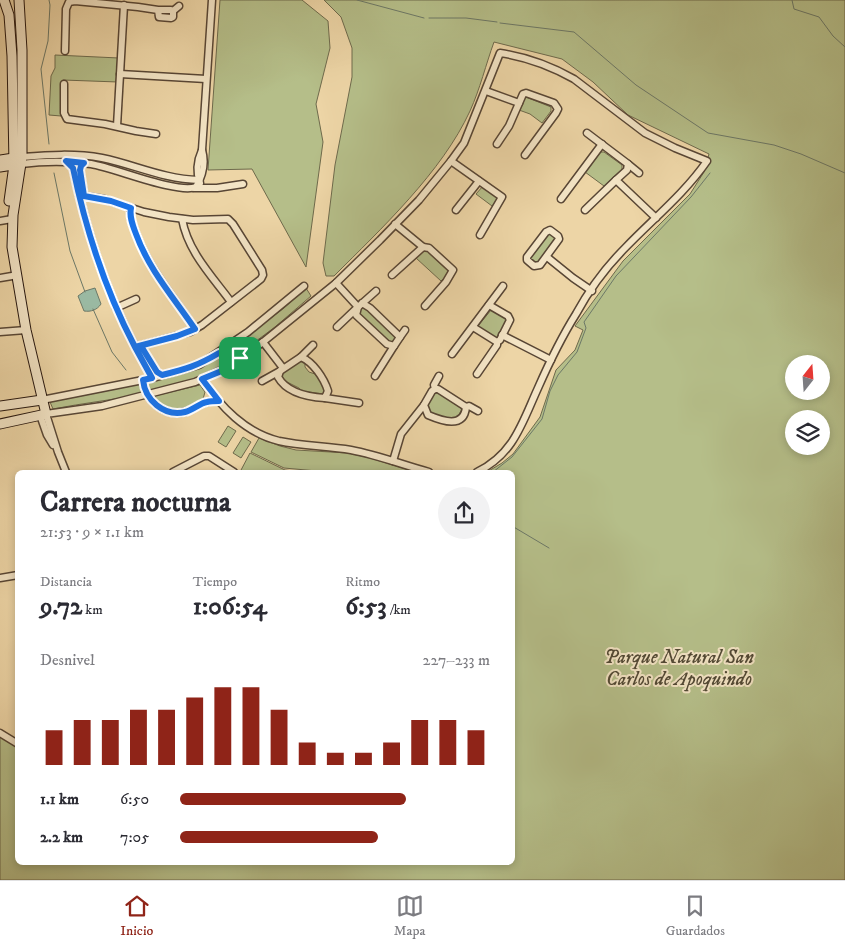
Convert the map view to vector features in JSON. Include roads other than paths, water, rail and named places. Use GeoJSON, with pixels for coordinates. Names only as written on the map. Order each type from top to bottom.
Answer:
{"type":"FeatureCollection","features":[{"type":"Feature","properties":{"kind":"main road"},"geometry":{"type":"LineString","coordinates":[[5,2],[14,6],[19,0]]}},
{"type":"Feature","properties":{"kind":"main road"},"geometry":{"type":"LineString","coordinates":[[0,424],[43,414],[7,247],[6,220],[18,161],[17,67],[21,23],[19,0]]}},
{"type":"Feature","properties":{"kind":"main road"},"geometry":{"type":"LineString","coordinates":[[5,2],[17,67]]}},
{"type":"Feature","properties":{"kind":"main road"},"geometry":{"type":"LineString","coordinates":[[0,160],[18,161]]}},
{"type":"Feature","properties":{"kind":"main road"},"geometry":{"type":"LineString","coordinates":[[0,167],[18,161]]}},
{"type":"Feature","properties":{"kind":"main road"},"geometry":{"type":"LineString","coordinates":[[6,220],[12,247],[24,330]]}},
{"type":"Feature","properties":{"kind":"main road"},"geometry":{"type":"LineString","coordinates":[[0,406],[39,400]]}},
{"type":"Feature","properties":{"kind":"main road"},"geometry":{"type":"LineString","coordinates":[[17,404],[21,411],[19,419]]}},
{"type":"Feature","properties":{"kind":"street"},"geometry":{"type":"LineString","coordinates":[[206,188],[201,186],[197,173],[198,159],[202,150],[212,0]]}},
{"type":"Feature","properties":{"kind":"street"},"geometry":{"type":"LineString","coordinates":[[65,51],[66,9],[69,2],[75,1],[158,10],[159,17],[171,18],[174,16],[173,11],[179,6]]}},
{"type":"Feature","properties":{"kind":"street"},"geometry":{"type":"LineString","coordinates":[[118,126],[124,6]]}},
{"type":"Feature","properties":{"kind":"street"},"geometry":{"type":"LineString","coordinates":[[65,470],[43,414],[102,406],[202,379],[224,370],[263,342],[336,283],[418,200],[464,144],[500,53],[538,62],[565,74],[645,133],[707,161],[681,192],[625,248],[592,290],[576,313],[551,360],[518,435],[495,461],[480,470]]}},
{"type":"Feature","properties":{"kind":"street"},"geometry":{"type":"LineString","coordinates":[[120,74],[206,79]]}},
{"type":"Feature","properties":{"kind":"street"},"geometry":{"type":"LineString","coordinates":[[64,84],[64,113],[66,118],[156,134]]}},
{"type":"Feature","properties":{"kind":"street"},"geometry":{"type":"LineString","coordinates":[[486,91],[519,103]]}},
{"type":"Feature","properties":{"kind":"street"},"geometry":{"type":"LineString","coordinates":[[497,144],[509,126],[521,96],[526,93],[554,103],[558,108],[556,113],[525,155]]}},
{"type":"Feature","properties":{"kind":"street"},"geometry":{"type":"LineString","coordinates":[[587,133],[639,173]]}},
{"type":"Feature","properties":{"kind":"street"},"geometry":{"type":"LineString","coordinates":[[560,199],[602,144]]}},
{"type":"Feature","properties":{"kind":"street"},"geometry":{"type":"LineString","coordinates":[[18,161],[61,155],[85,156],[112,161],[165,177],[199,180]]}},
{"type":"Feature","properties":{"kind":"street"},"geometry":{"type":"LineString","coordinates":[[18,161],[84,163],[167,185],[193,188],[243,184]]}},
{"type":"Feature","properties":{"kind":"street"},"geometry":{"type":"LineString","coordinates":[[66,161],[73,168],[82,195]]}},
{"type":"Feature","properties":{"kind":"street"},"geometry":{"type":"LineString","coordinates":[[450,161],[502,197],[480,235]]}},
{"type":"Feature","properties":{"kind":"street"},"geometry":{"type":"LineString","coordinates":[[84,163],[80,170],[82,195],[92,245],[116,308],[138,346],[152,378]]}},
{"type":"Feature","properties":{"kind":"street"},"geometry":{"type":"LineString","coordinates":[[585,210],[627,170],[628,164]]}},
{"type":"Feature","properties":{"kind":"street"},"geometry":{"type":"LineString","coordinates":[[193,188],[197,186],[199,180]]}},
{"type":"Feature","properties":{"kind":"street"},"geometry":{"type":"LineString","coordinates":[[616,180],[656,218]]}},
{"type":"Feature","properties":{"kind":"street"},"geometry":{"type":"LineString","coordinates":[[456,210],[479,181]]}},
{"type":"Feature","properties":{"kind":"street"},"geometry":{"type":"LineString","coordinates":[[82,195],[111,201],[160,216],[182,219],[230,220],[262,270],[263,275],[261,279],[195,329],[182,335],[138,346]]}},
{"type":"Feature","properties":{"kind":"street"},"geometry":{"type":"LineString","coordinates":[[131,208],[132,221],[146,258],[195,329]]}},
{"type":"Feature","properties":{"kind":"street"},"geometry":{"type":"LineString","coordinates":[[182,219],[186,234],[194,251],[231,302]]}},
{"type":"Feature","properties":{"kind":"street"},"geometry":{"type":"LineString","coordinates":[[395,224],[423,246],[429,248],[453,270],[446,282],[425,306]]}},
{"type":"Feature","properties":{"kind":"street"},"geometry":{"type":"LineString","coordinates":[[550,230],[559,239],[547,257],[537,266],[526,258],[546,232],[550,230]]}},
{"type":"Feature","properties":{"kind":"street"},"geometry":{"type":"LineString","coordinates":[[392,275],[423,246]]}},
{"type":"Feature","properties":{"kind":"street"},"geometry":{"type":"LineString","coordinates":[[547,257],[573,278],[592,290]]}},
{"type":"Feature","properties":{"kind":"street"},"geometry":{"type":"LineString","coordinates":[[0,278],[12,276]]}},
{"type":"Feature","properties":{"kind":"street"},"geometry":{"type":"LineString","coordinates":[[336,283],[360,305],[370,308],[400,337]]}},
{"type":"Feature","properties":{"kind":"street"},"geometry":{"type":"LineString","coordinates":[[39,400],[143,380],[199,365],[248,332],[304,286]]}},
{"type":"Feature","properties":{"kind":"street"},"geometry":{"type":"LineString","coordinates":[[452,354],[503,286]]}},
{"type":"Feature","properties":{"kind":"street"},"geometry":{"type":"LineString","coordinates":[[336,326],[376,291]]}},
{"type":"Feature","properties":{"kind":"street"},"geometry":{"type":"LineString","coordinates":[[116,308],[136,299]]}},
{"type":"Feature","properties":{"kind":"street"},"geometry":{"type":"LineString","coordinates":[[478,374],[500,340],[510,320],[508,316],[489,304]]}},
{"type":"Feature","properties":{"kind":"street"},"geometry":{"type":"LineString","coordinates":[[360,305],[356,315],[387,344],[394,346]]}},
{"type":"Feature","properties":{"kind":"street"},"geometry":{"type":"LineString","coordinates":[[473,327],[497,342]]}},
{"type":"Feature","properties":{"kind":"street"},"geometry":{"type":"LineString","coordinates":[[0,332],[24,330]]}},
{"type":"Feature","properties":{"kind":"street"},"geometry":{"type":"LineString","coordinates":[[375,376],[404,330]]}},
{"type":"Feature","properties":{"kind":"street"},"geometry":{"type":"LineString","coordinates":[[502,335],[551,360]]}},
{"type":"Feature","properties":{"kind":"street"},"geometry":{"type":"LineString","coordinates":[[263,342],[281,369]]}},
{"type":"Feature","properties":{"kind":"street"},"geometry":{"type":"LineString","coordinates":[[262,381],[290,365],[314,345]]}},
{"type":"Feature","properties":{"kind":"street"},"geometry":{"type":"LineString","coordinates":[[138,346],[162,375]]}},
{"type":"Feature","properties":{"kind":"street"},"geometry":{"type":"LineString","coordinates":[[219,353],[240,358]]}},
{"type":"Feature","properties":{"kind":"street"},"geometry":{"type":"LineString","coordinates":[[224,370],[229,360],[227,355]]}},
{"type":"Feature","properties":{"kind":"street"},"geometry":{"type":"LineString","coordinates":[[301,357],[308,360],[326,385],[328,391],[325,398]]}},
{"type":"Feature","properties":{"kind":"street"},"geometry":{"type":"LineString","coordinates":[[281,369],[278,377],[282,384],[296,392],[359,403]]}},
{"type":"Feature","properties":{"kind":"street"},"geometry":{"type":"LineString","coordinates":[[394,462],[401,434],[435,388],[434,385],[439,376]]}},
{"type":"Feature","properties":{"kind":"street"},"geometry":{"type":"LineString","coordinates":[[202,379],[219,401],[246,426],[272,439],[350,450],[422,470]]}},
{"type":"Feature","properties":{"kind":"street"},"geometry":{"type":"LineString","coordinates":[[143,380],[150,400],[161,409],[184,412],[198,407],[205,402],[219,401]]}},
{"type":"Feature","properties":{"kind":"street"},"geometry":{"type":"LineString","coordinates":[[435,388],[438,388],[466,407],[469,406],[478,411]]}},
{"type":"Feature","properties":{"kind":"street"},"geometry":{"type":"LineString","coordinates":[[205,402],[210,390]]}},
{"type":"Feature","properties":{"kind":"street"},"geometry":{"type":"LineString","coordinates":[[424,404],[428,415]]}},
{"type":"Feature","properties":{"kind":"street"},"geometry":{"type":"LineString","coordinates":[[413,418],[428,415],[456,422],[463,417],[466,407]]}},
{"type":"Feature","properties":{"kind":"street"},"geometry":{"type":"LineString","coordinates":[[177,470],[204,456],[209,456],[231,470]]}},
{"type":"Feature","properties":{"kind":"street"},"geometry":{"type":"LineString","coordinates":[[0,578],[15,576]]}},
{"type":"Feature","properties":{"kind":"street"},"geometry":{"type":"LineString","coordinates":[[0,733],[15,742]]}},
{"type":"Feature","properties":{"kind":"waterway"},"geometry":{"type":"LineString","coordinates":[[49,0],[48,41],[41,69],[49,144]]}},
{"type":"Feature","properties":{"kind":"waterway"},"geometry":{"type":"LineString","coordinates":[[357,0],[424,18]]}},
{"type":"Feature","properties":{"kind":"waterway"},"geometry":{"type":"LineString","coordinates":[[792,0],[794,9],[819,17],[833,36],[845,47]]}},
{"type":"Feature","properties":{"kind":"waterway"},"geometry":{"type":"LineString","coordinates":[[429,18],[466,18],[497,22]]}},
{"type":"Feature","properties":{"kind":"waterway"},"geometry":{"type":"LineString","coordinates":[[500,23],[574,32],[636,85],[708,133],[774,145],[801,154],[845,173]]}},
{"type":"Feature","properties":{"kind":"waterway"},"geometry":{"type":"LineString","coordinates":[[54,173],[70,251],[85,292]]}},
{"type":"Feature","properties":{"kind":"waterway"},"geometry":{"type":"LineString","coordinates":[[496,470],[512,457],[542,419],[550,391],[558,375],[577,352],[586,328],[584,322],[616,276],[691,197],[710,173]]}},
{"type":"Feature","properties":{"kind":"waterway"},"geometry":{"type":"LineString","coordinates":[[93,309],[112,352],[126,370]]}},
{"type":"Feature","properties":{"kind":"waterway"},"geometry":{"type":"LineString","coordinates":[[515,528],[549,548]]}},
{"type":"Feature","properties":{"kind":"park label","name":"Parque Natural San Carlos de Apoquindo"},"geometry":{"type":"Point","coordinates":[679,668]}}]}
